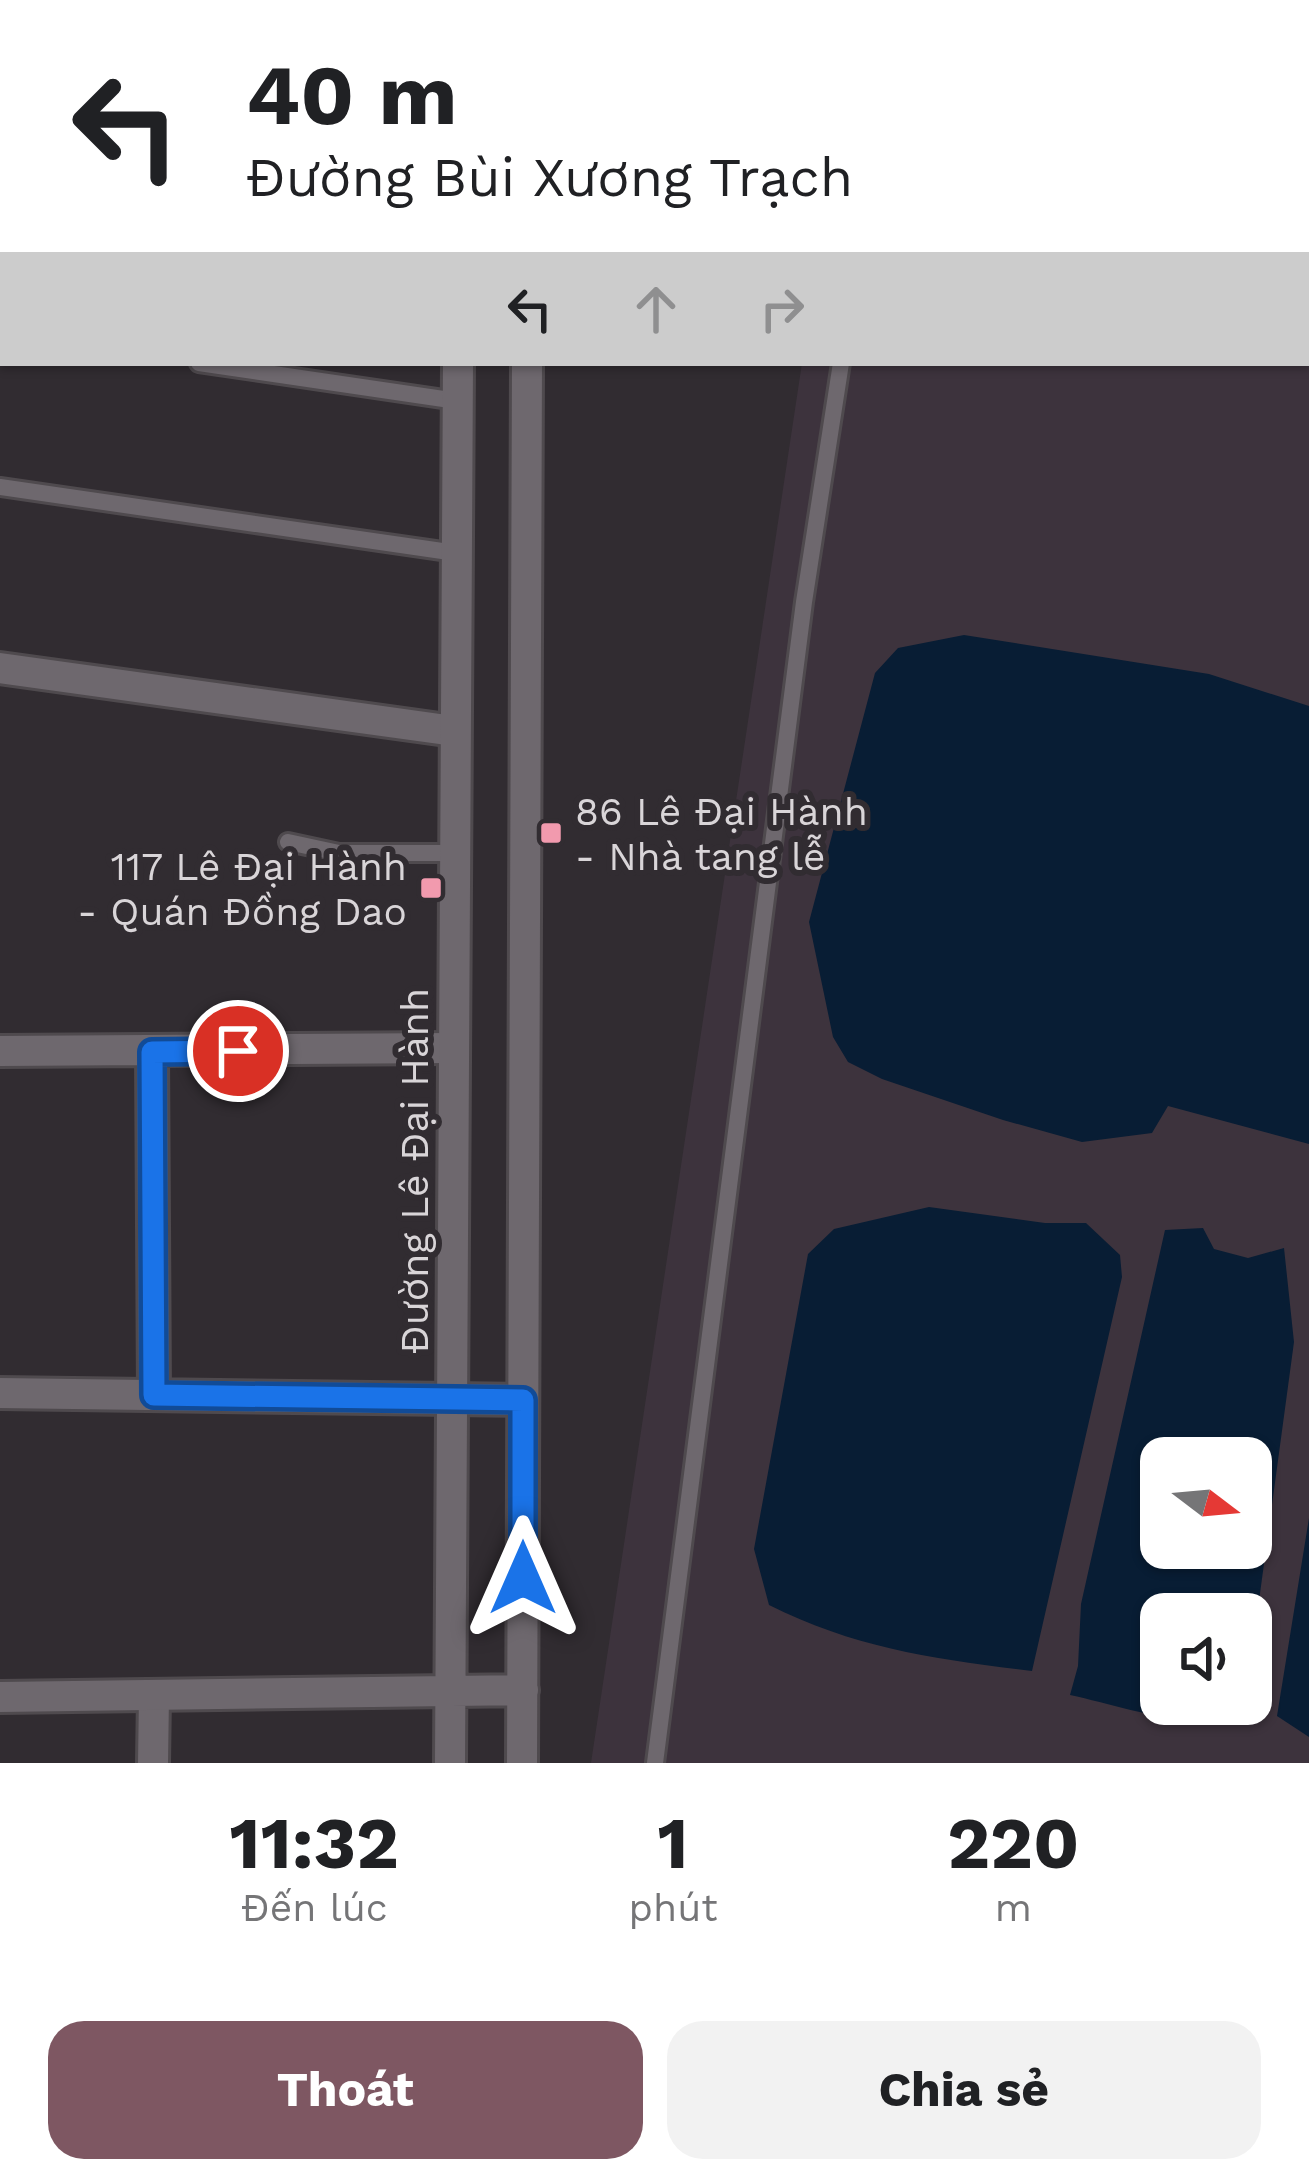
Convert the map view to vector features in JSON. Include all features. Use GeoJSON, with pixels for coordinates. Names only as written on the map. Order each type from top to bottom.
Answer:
{"type":"FeatureCollection","features":[{"type":"Feature","properties":{"kind":"main road","name":"Đường Lê Đại Hành"},"geometry":{"type":"LineString","coordinates":[[451,1763],[458,366]]}},
{"type":"Feature","properties":{"kind":"main road"},"geometry":{"type":"LineString","coordinates":[[522,1763],[526,366]]}},
{"type":"Feature","properties":{"kind":"main road"},"geometry":{"type":"LineString","coordinates":[[0,668],[454,731]]}},
{"type":"Feature","properties":{"kind":"main road"},"geometry":{"type":"LineString","coordinates":[[0,1051],[453,1048]]}},
{"type":"Feature","properties":{"kind":"main road"},"geometry":{"type":"LineString","coordinates":[[152,1052],[154,1395]]}},
{"type":"Feature","properties":{"kind":"main road"},"geometry":{"type":"LineString","coordinates":[[0,1393],[523,1400]]}},
{"type":"Feature","properties":{"kind":"main road"},"geometry":{"type":"LineString","coordinates":[[0,1696],[523,1690]]}},
{"type":"Feature","properties":{"kind":"main road"},"geometry":{"type":"LineString","coordinates":[[153,1763],[154,1696]]}},
{"type":"Feature","properties":{"kind":"lane"},"geometry":{"type":"LineString","coordinates":[[220,366],[457,400]]}},
{"type":"Feature","properties":{"kind":"lane"},"geometry":{"type":"LineString","coordinates":[[655,1763],[804,602],[841,366]]}},
{"type":"Feature","properties":{"kind":"lane"},"geometry":{"type":"LineString","coordinates":[[0,487],[456,553]]}},
{"type":"Feature","properties":{"kind":"lane"},"geometry":{"type":"LineString","coordinates":[[288,842],[339,853],[454,853]]}},
{"type":"Feature","properties":{"kind":"shaded area"},"geometry":{"type":"Polygon","coordinates":[[[802,366],[1309,366],[1309,1763],[591,1763],[802,366]]]}},
{"type":"Feature","properties":{"kind":"water"},"geometry":{"type":"Polygon","coordinates":[[[964,635],[1209,674],[1309,706],[1309,1144],[1168,1106],[1152,1133],[1082,1142],[882,1079],[848,1062],[833,1037],[809,922],[875,673],[898,648],[964,635]]]}},
{"type":"Feature","properties":{"kind":"water"},"geometry":{"type":"Polygon","coordinates":[[[929,1207],[1045,1223],[1086,1223],[1120,1255],[1122,1277],[1032,1671],[897,1650],[802,1620],[769,1605],[754,1549],[808,1254],[834,1229],[929,1207]]]}},
{"type":"Feature","properties":{"kind":"water"},"geometry":{"type":"Polygon","coordinates":[[[1203,1228],[1214,1249],[1248,1258],[1284,1248],[1294,1342],[1272,1505],[1272,1437],[1140,1437],[1140,1569],[1263,1569],[1260,1593],[1140,1593],[1140,1712],[1070,1695],[1078,1666],[1081,1604],[1165,1230],[1203,1228]]]}},
{"type":"Feature","properties":{"kind":"water"},"geometry":{"type":"Polygon","coordinates":[[[1309,1518],[1309,1737],[1277,1716],[1309,1518]]]}},
{"type":"Feature","properties":{"kind":"place","name":"86 Lê Đại Hành - Nhà tang lễ"},"geometry":{"type":"Point","coordinates":[551,833]}},
{"type":"Feature","properties":{"kind":"place","name":"117 Lê Đại Hành - Quán Đồng Dao"},"geometry":{"type":"Point","coordinates":[431,888]}},
{"type":"Feature","properties":{"kind":"route"},"geometry":{"type":"LineString","coordinates":[[238,1051],[152,1052],[154,1395],[523,1400],[523,1578]]}}]}
